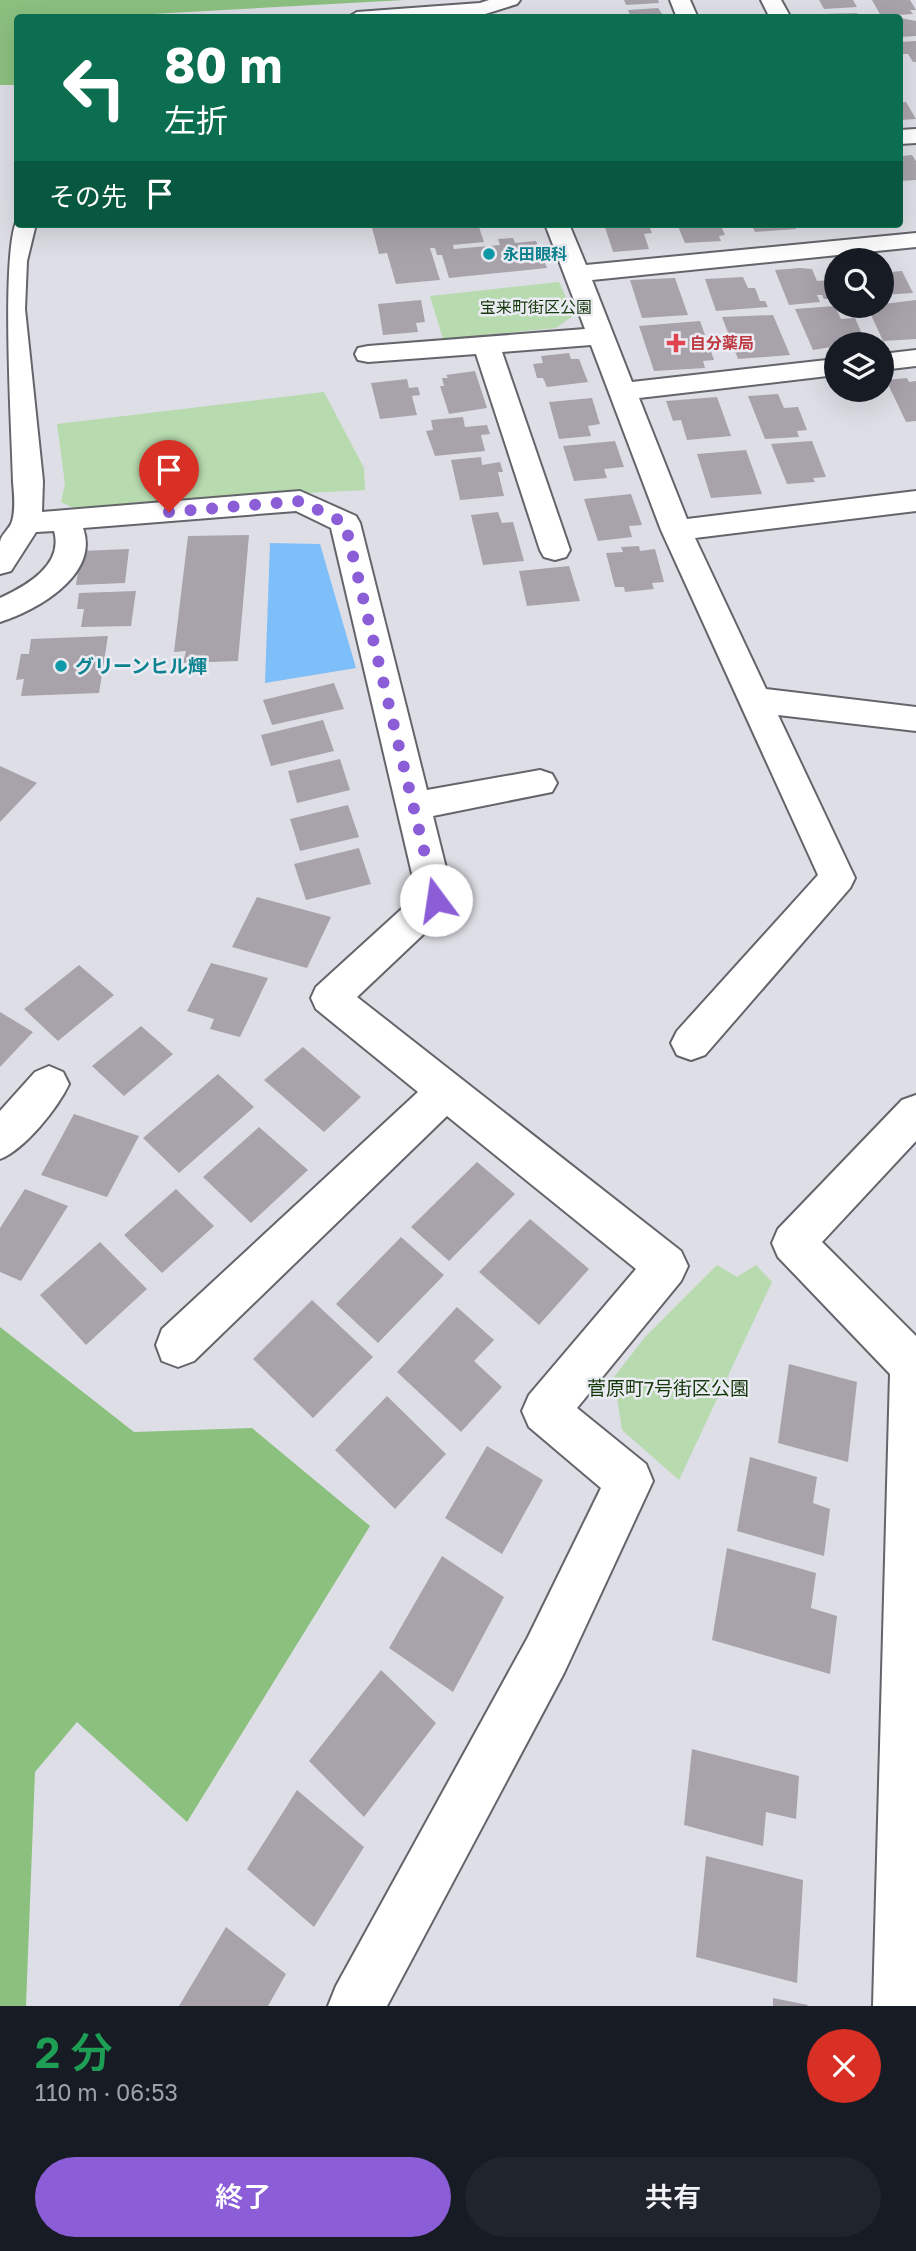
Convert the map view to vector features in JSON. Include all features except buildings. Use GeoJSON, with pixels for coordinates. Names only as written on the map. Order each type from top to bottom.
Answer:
{"type":"FeatureCollection","features":[{"type":"Feature","properties":{"kind":"street"},"geometry":{"type":"LineString","coordinates":[[413,14],[482,9],[510,0]]}},
{"type":"Feature","properties":{"kind":"street"},"geometry":{"type":"LineString","coordinates":[[0,611],[32,597],[50,582],[64,564],[71,540],[46,522],[28,481],[12,309],[14,261],[23,228]]}},
{"type":"Feature","properties":{"kind":"street"},"geometry":{"type":"LineString","coordinates":[[558,228],[676,530],[837,878],[691,1043]]}},
{"type":"Feature","properties":{"kind":"street"},"geometry":{"type":"LineString","coordinates":[[575,274],[916,240]]}},
{"type":"Feature","properties":{"kind":"street"},"geometry":{"type":"LineString","coordinates":[[368,354],[599,336]]}},
{"type":"Feature","properties":{"kind":"street"},"geometry":{"type":"LineString","coordinates":[[487,346],[555,550]]}},
{"type":"Feature","properties":{"kind":"street"},"geometry":{"type":"LineString","coordinates":[[894,361],[916,358]]}},
{"type":"Feature","properties":{"kind":"street"},"geometry":{"type":"LineString","coordinates":[[621,392],[824,368]]}},
{"type":"Feature","properties":{"kind":"street"},"geometry":{"type":"LineString","coordinates":[[0,564],[46,522],[300,501],[345,523],[436,900],[330,998],[666,1266],[545,1411],[629,1481],[546,1655],[356,2006]]}},
{"type":"Feature","properties":{"kind":"street"},"geometry":{"type":"LineString","coordinates":[[676,530],[916,501]]}},
{"type":"Feature","properties":{"kind":"street"},"geometry":{"type":"LineString","coordinates":[[755,700],[916,719]]}},
{"type":"Feature","properties":{"kind":"street"},"geometry":{"type":"LineString","coordinates":[[413,806],[540,783]]}},
{"type":"Feature","properties":{"kind":"street"},"geometry":{"type":"LineString","coordinates":[[0,1141],[49,1084]]}},
{"type":"Feature","properties":{"kind":"street"},"geometry":{"type":"LineString","coordinates":[[178,1345],[446,1091]]}},
{"type":"Feature","properties":{"kind":"street"},"geometry":{"type":"LineString","coordinates":[[901,2006],[915,1367],[793,1243],[916,1112]]}},
{"type":"Feature","properties":{"kind":"green space"},"geometry":{"type":"Polygon","coordinates":[[[0,0],[405,0],[152,14],[14,14],[14,85],[0,85],[0,0]]]}},
{"type":"Feature","properties":{"kind":"green space","name":"宝来町街区公園"},"geometry":{"type":"Polygon","coordinates":[[[559,282],[574,315],[556,328],[443,339],[430,296],[559,282]]]}},
{"type":"Feature","properties":{"kind":"green space"},"geometry":{"type":"Polygon","coordinates":[[[324,392],[364,468],[365,490],[228,497],[80,511],[61,502],[65,484],[57,424],[324,392]]]}},
{"type":"Feature","properties":{"kind":"green space","name":"菅原町7号街区公園"},"geometry":{"type":"Polygon","coordinates":[[[717,1265],[737,1277],[756,1265],[772,1282],[679,1480],[622,1430],[614,1377],[645,1337],[717,1265]]]}},
{"type":"Feature","properties":{"kind":"green space"},"geometry":{"type":"Polygon","coordinates":[[[0,1327],[134,1432],[252,1428],[370,1526],[187,1822],[77,1722],[35,1772],[26,2006],[0,2006],[0,1327]]]}},
{"type":"Feature","properties":{"kind":"water"},"geometry":{"type":"Polygon","coordinates":[[[270,543],[320,544],[356,668],[265,683],[270,543]]]}},
{"type":"Feature","properties":{"kind":"place","name":"永田眼科"},"geometry":{"type":"Point","coordinates":[489,254]}},
{"type":"Feature","properties":{"kind":"place","name":"自分薬局"},"geometry":{"type":"Point","coordinates":[676,343]}},
{"type":"Feature","properties":{"kind":"place","name":"グリーンヒル輝"},"geometry":{"type":"Point","coordinates":[61,666]}},
{"type":"Feature","properties":{"kind":"route"},"geometry":{"type":"LineString","coordinates":[[169,512],[300,501],[345,523],[436,900]]}}]}
